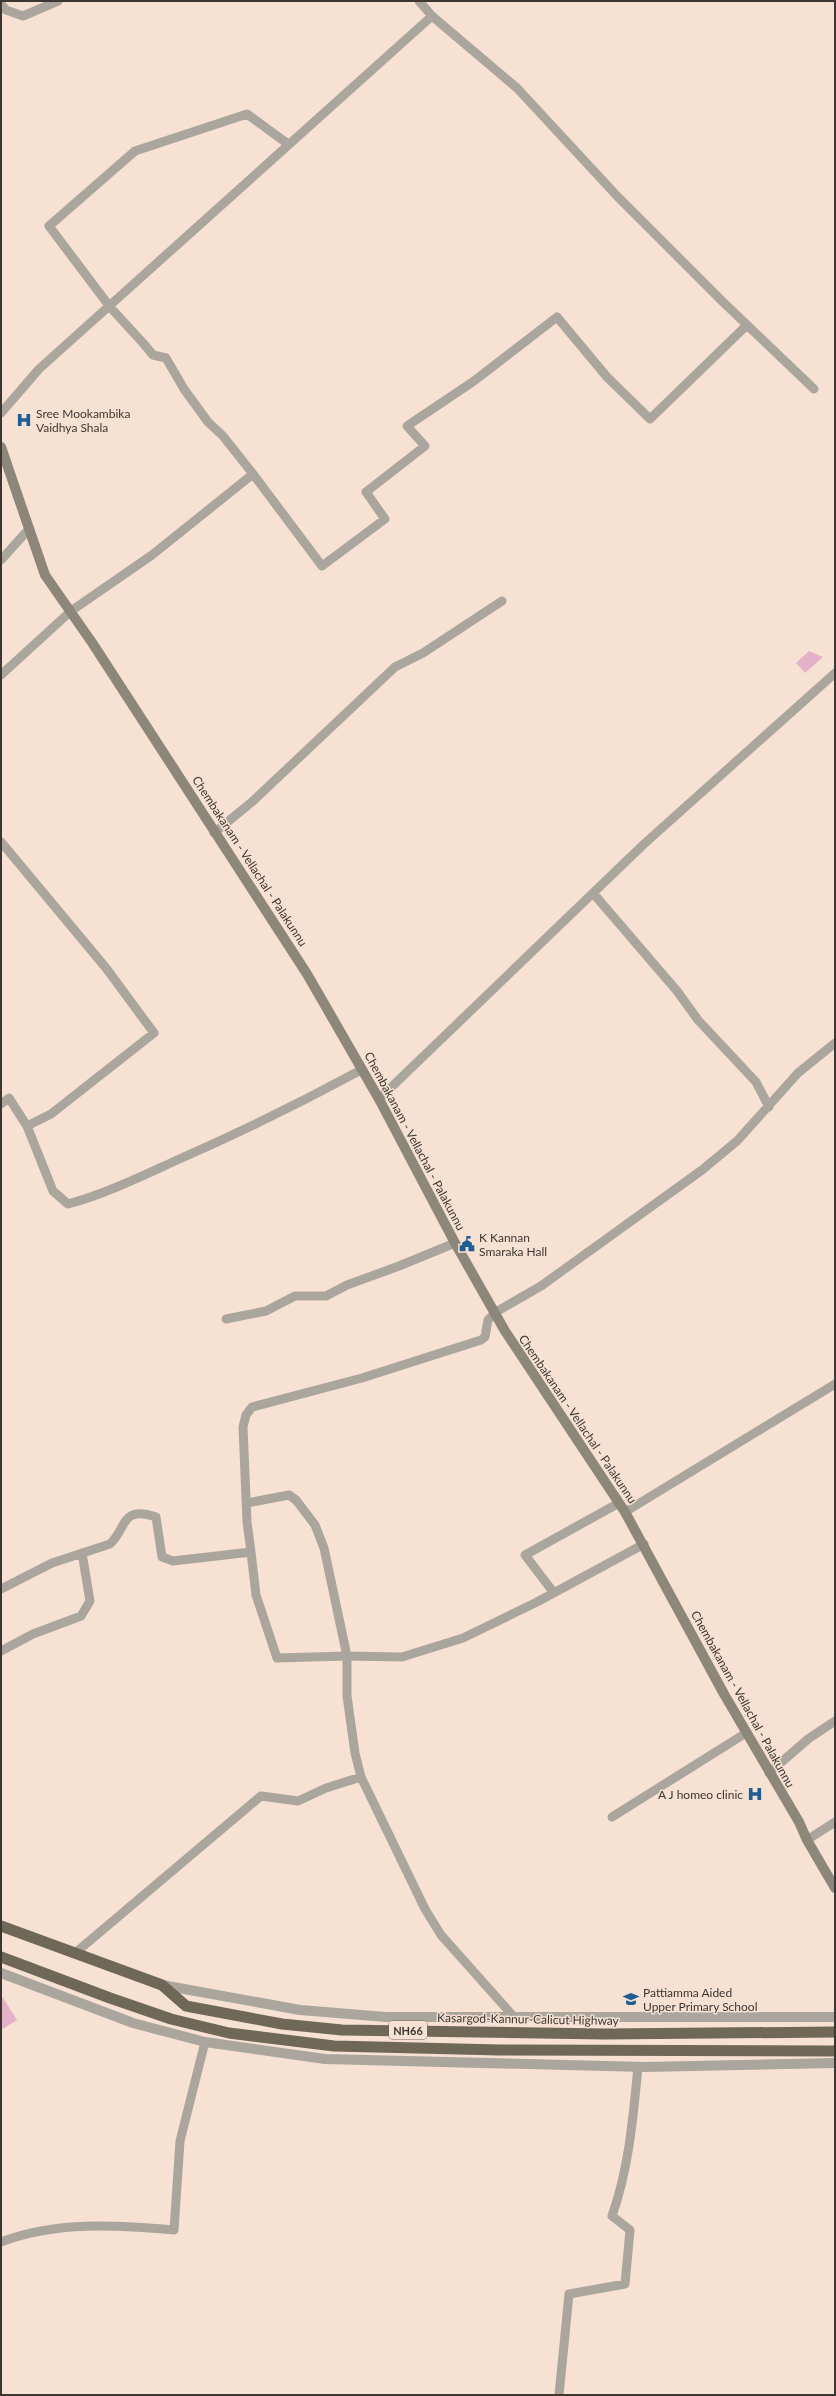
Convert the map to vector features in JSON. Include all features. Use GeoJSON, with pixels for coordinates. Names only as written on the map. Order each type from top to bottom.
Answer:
{"type":"FeatureCollection","features":[{"type":"Feature","properties":{"kind":"highway","name":"Kasargod-Kannur-Calicut Highway"},"geometry":{"type":"LineString","coordinates":[[1,1926],[162,1985],[186,2006],[282,2024],[342,2030],[605,2034],[835,2032]]}},
{"type":"Feature","properties":{"kind":"highway","name":"NH66"},"geometry":{"type":"LineString","coordinates":[[1,1957],[171,2019],[229,2033],[334,2046],[500,2050],[835,2051]]}},
{"type":"Feature","properties":{"kind":"main road","name":"Chembakanam - Vellachal - Palakunnu"},"geometry":{"type":"LineString","coordinates":[[1,447],[28,530],[45,575],[171,762],[214,833],[307,974],[379,1099],[455,1243],[518,1352],[622,1507],[644,1544],[746,1733],[799,1822],[807,1840],[835,1888]]}},
{"type":"Feature","properties":{"kind":"street"},"geometry":{"type":"LineString","coordinates":[[1,4],[6,10],[23,16],[58,1]]}},
{"type":"Feature","properties":{"kind":"street"},"geometry":{"type":"LineString","coordinates":[[418,1],[432,16],[517,88],[617,196],[814,389]]}},
{"type":"Feature","properties":{"kind":"street"},"geometry":{"type":"LineString","coordinates":[[1,413],[39,369],[110,307],[288,144],[432,16]]}},
{"type":"Feature","properties":{"kind":"street"},"geometry":{"type":"LineString","coordinates":[[288,144],[247,114],[199,129],[135,151],[49,226],[110,307],[154,355],[166,358],[184,389],[208,422],[223,436],[322,566],[385,519],[366,492],[425,446],[408,426],[474,380],[556,317],[607,377],[650,419],[747,325]]}},
{"type":"Feature","properties":{"kind":"street"},"geometry":{"type":"LineString","coordinates":[[1,675],[70,612],[152,555],[253,474]]}},
{"type":"Feature","properties":{"kind":"street"},"geometry":{"type":"LineString","coordinates":[[1,560],[28,530]]}},
{"type":"Feature","properties":{"kind":"street"},"geometry":{"type":"LineString","coordinates":[[214,833],[253,801],[396,668],[422,653],[502,601]]}},
{"type":"Feature","properties":{"kind":"street"},"geometry":{"type":"LineString","coordinates":[[379,1099],[644,844],[835,674]]}},
{"type":"Feature","properties":{"kind":"street"},"geometry":{"type":"LineString","coordinates":[[1,842],[106,968],[154,1033],[51,1114],[27,1126]]}},
{"type":"Feature","properties":{"kind":"street"},"geometry":{"type":"LineString","coordinates":[[593,893],[677,991],[698,1020],[756,1082],[769,1107]]}},
{"type":"Feature","properties":{"kind":"street"},"geometry":{"type":"LineString","coordinates":[[644,1544],[554,1593],[463,1638],[402,1657],[347,1656],[277,1658],[256,1595],[247,1503],[243,1426],[246,1415],[252,1408],[362,1378],[481,1340],[485,1337],[488,1320],[496,1312],[541,1286],[702,1170],[737,1141],[798,1073],[835,1044]]}},
{"type":"Feature","properties":{"kind":"street"},"geometry":{"type":"LineString","coordinates":[[1,1104],[10,1098],[27,1126],[53,1191],[68,1204],[96,1196],[206,1148],[289,1109],[362,1070]]}},
{"type":"Feature","properties":{"kind":"street"},"geometry":{"type":"LineString","coordinates":[[226,1319],[266,1311],[295,1296],[326,1296],[347,1285],[455,1243]]}},
{"type":"Feature","properties":{"kind":"street"},"geometry":{"type":"LineString","coordinates":[[554,1593],[525,1555],[622,1507],[835,1384]]}},
{"type":"Feature","properties":{"kind":"street"},"geometry":{"type":"LineString","coordinates":[[247,1503],[289,1495],[296,1500],[314,1525],[324,1548],[347,1656],[348,1696],[355,1753],[361,1777],[425,1909],[441,1936],[514,2017]]}},
{"type":"Feature","properties":{"kind":"street"},"geometry":{"type":"LineString","coordinates":[[1,1589],[52,1563],[110,1544],[117,1538],[123,1522],[136,1514],[156,1518],[162,1557],[173,1561],[251,1552]]}},
{"type":"Feature","properties":{"kind":"street"},"geometry":{"type":"LineString","coordinates":[[1,1651],[33,1634],[82,1616],[90,1601],[82,1553]]}},
{"type":"Feature","properties":{"kind":"street"},"geometry":{"type":"LineString","coordinates":[[769,1773],[808,1739],[835,1721]]}},
{"type":"Feature","properties":{"kind":"street"},"geometry":{"type":"LineString","coordinates":[[612,1818],[746,1733]]}},
{"type":"Feature","properties":{"kind":"street"},"geometry":{"type":"LineString","coordinates":[[74,1954],[261,1796],[298,1801],[326,1788],[361,1777]]}},
{"type":"Feature","properties":{"kind":"street"},"geometry":{"type":"LineString","coordinates":[[807,1840],[835,1822]]}},
{"type":"Feature","properties":{"kind":"street"},"geometry":{"type":"LineString","coordinates":[[1,1973],[133,2023],[205,2042],[325,2059],[638,2067],[835,2063]]}},
{"type":"Feature","properties":{"kind":"street"},"geometry":{"type":"LineString","coordinates":[[162,1985],[300,2010],[386,2017],[835,2017]]}},
{"type":"Feature","properties":{"kind":"street"},"geometry":{"type":"LineString","coordinates":[[1,2242],[23,2233],[91,2226],[174,2230],[180,2141],[205,2042]]}},
{"type":"Feature","properties":{"kind":"street"},"geometry":{"type":"LineString","coordinates":[[560,2395],[569,2294],[625,2284],[630,2230],[612,2216],[623,2181],[633,2122],[638,2067]]}},
{"type":"Feature","properties":{"kind":"shaded area"},"geometry":{"type":"Polygon","coordinates":[[[809,651],[823,657],[805,673],[796,663],[809,651]]]}},
{"type":"Feature","properties":{"kind":"shaded area"},"geometry":{"type":"Polygon","coordinates":[[[1,1995],[17,2020],[1,2030],[1,1995]]]}},
{"type":"Feature","properties":{"kind":"place","name":"Sree Mookambika Vaidhya Shala"},"geometry":{"type":"Point","coordinates":[24,420]}},
{"type":"Feature","properties":{"kind":"place","name":"K Kannan Smaraka Hall"},"geometry":{"type":"Point","coordinates":[467,1244]}},
{"type":"Feature","properties":{"kind":"place","name":"A J homeo clinic"},"geometry":{"type":"Point","coordinates":[755,1794]}},
{"type":"Feature","properties":{"kind":"place","name":"Pattiamma Aided Upper Primary School"},"geometry":{"type":"Point","coordinates":[631,1999]}}]}
